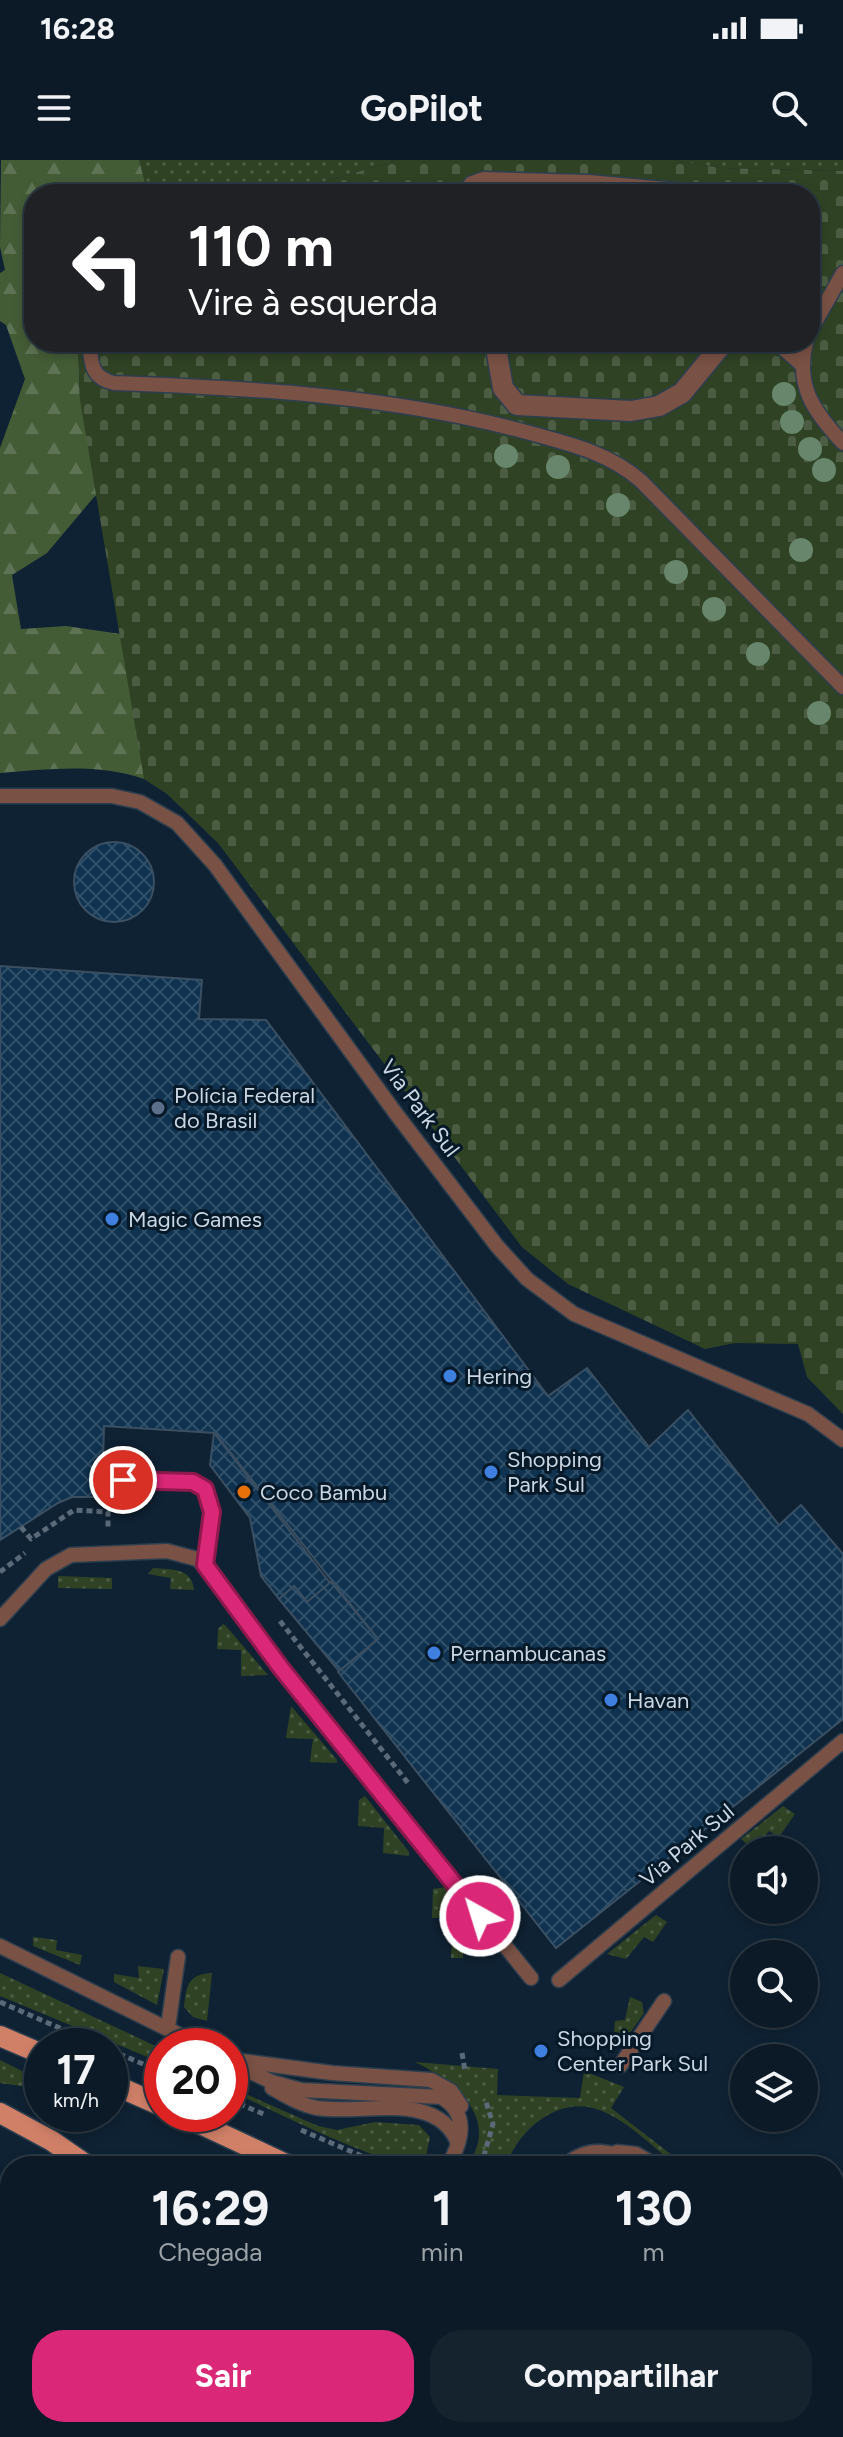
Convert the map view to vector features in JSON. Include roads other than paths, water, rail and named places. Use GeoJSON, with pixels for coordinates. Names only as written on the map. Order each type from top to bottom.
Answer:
{"type":"FeatureCollection","features":[{"type":"Feature","properties":{"kind":"main road"},"geometry":{"type":"LineString","coordinates":[[0,2036],[24,2046]]}},
{"type":"Feature","properties":{"kind":"main road"},"geometry":{"type":"LineString","coordinates":[[0,2113],[74,2156]]}},
{"type":"Feature","properties":{"kind":"main road"},"geometry":{"type":"LineString","coordinates":[[217,2132],[269,2156]]}},
{"type":"Feature","properties":{"kind":"street"},"geometry":{"type":"LineString","coordinates":[[478,184],[553,184]]}},
{"type":"Feature","properties":{"kind":"street"},"geometry":{"type":"LineString","coordinates":[[497,352],[503,388],[517,405],[631,411],[673,400],[715,352]]}},
{"type":"Feature","properties":{"kind":"lane"},"geometry":{"type":"LineString","coordinates":[[820,313],[843,273]]}},
{"type":"Feature","properties":{"kind":"lane"},"geometry":{"type":"LineString","coordinates":[[91,352],[98,378],[114,383],[298,393],[392,404],[500,425],[587,449],[615,461],[641,481],[843,687]]}},
{"type":"Feature","properties":{"kind":"lane"},"geometry":{"type":"LineString","coordinates":[[787,352],[801,364]]}},
{"type":"Feature","properties":{"kind":"lane"},"geometry":{"type":"LineString","coordinates":[[804,352],[801,364],[810,404],[843,443]]}},
{"type":"Feature","properties":{"kind":"lane","name":"Via Park Sul"},"geometry":{"type":"LineString","coordinates":[[0,796],[112,796],[140,802],[177,823],[215,865],[397,1115],[497,1246],[527,1279],[574,1314],[808,1414],[843,1440]]}},
{"type":"Feature","properties":{"kind":"lane"},"geometry":{"type":"LineString","coordinates":[[123,1480],[193,1482],[205,1489],[212,1512],[205,1565]]}},
{"type":"Feature","properties":{"kind":"lane"},"geometry":{"type":"LineString","coordinates":[[0,1619],[46,1569],[71,1555],[167,1551],[190,1555],[205,1565],[290,1680],[531,1978]]}},
{"type":"Feature","properties":{"kind":"lane","name":"Via Park Sul"},"geometry":{"type":"LineString","coordinates":[[559,1980],[843,1741]]}},
{"type":"Feature","properties":{"kind":"lane"},"geometry":{"type":"LineString","coordinates":[[0,1946],[168,2027],[178,1957]]}},
{"type":"Feature","properties":{"kind":"lane"},"geometry":{"type":"LineString","coordinates":[[620,2066],[664,2001]]}},
{"type":"Feature","properties":{"kind":"lane"},"geometry":{"type":"LineString","coordinates":[[248,2069],[301,2090],[434,2095],[455,2107],[461,2128],[453,2156]]}},
{"type":"Feature","properties":{"kind":"lane"},"geometry":{"type":"LineString","coordinates":[[248,2071],[308,2106],[430,2112],[448,2123],[458,2144]]}},
{"type":"Feature","properties":{"kind":"lane"},"geometry":{"type":"LineString","coordinates":[[587,2156],[599,2151],[640,2156]]}},
{"type":"Feature","properties":{"kind":"lane"},"geometry":{"type":"LineString","coordinates":[[599,2151],[603,2156]]}},
{"type":"Feature","properties":{"kind":"lane"},"geometry":{"type":"LineString","coordinates":[[599,2151],[611,2156]]}},
{"type":"Feature","properties":{"kind":"place","name":"Polícia Federal do Brasil"},"geometry":{"type":"Point","coordinates":[158,1108]}},
{"type":"Feature","properties":{"kind":"place","name":"Magic Games"},"geometry":{"type":"Point","coordinates":[112,1219]}},
{"type":"Feature","properties":{"kind":"place","name":"Hering"},"geometry":{"type":"Point","coordinates":[450,1376]}},
{"type":"Feature","properties":{"kind":"place","name":"Shopping Park Sul"},"geometry":{"type":"Point","coordinates":[491,1472]}},
{"type":"Feature","properties":{"kind":"place","name":"Coco Bambu"},"geometry":{"type":"Point","coordinates":[244,1492]}},
{"type":"Feature","properties":{"kind":"place","name":"Pernambucanas"},"geometry":{"type":"Point","coordinates":[434,1653]}},
{"type":"Feature","properties":{"kind":"place","name":"Havan"},"geometry":{"type":"Point","coordinates":[611,1700]}},
{"type":"Feature","properties":{"kind":"place","name":"Shopping Center Park Sul"},"geometry":{"type":"Point","coordinates":[541,2051]}}]}
